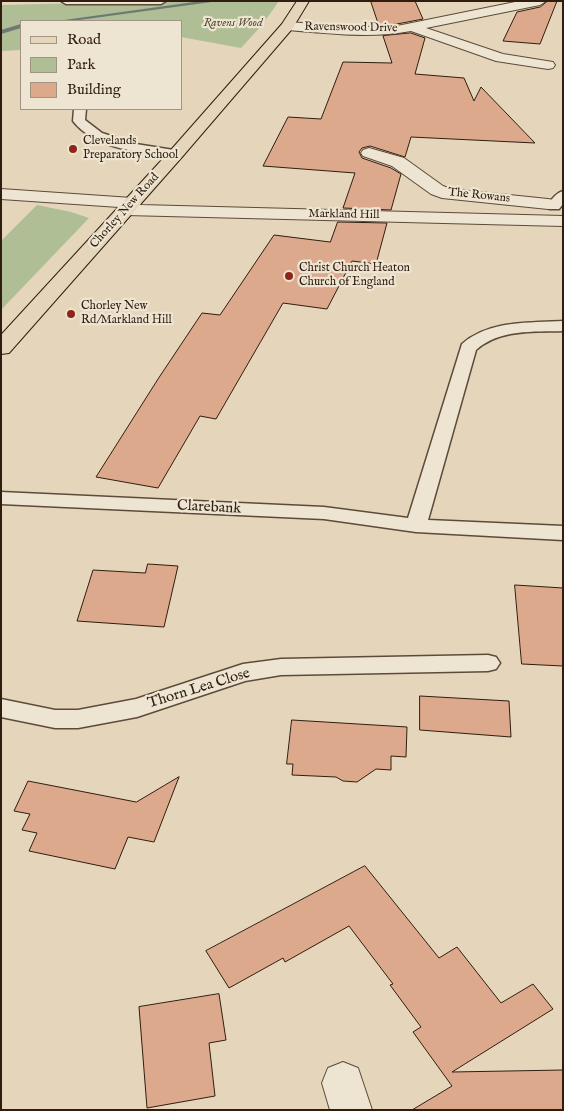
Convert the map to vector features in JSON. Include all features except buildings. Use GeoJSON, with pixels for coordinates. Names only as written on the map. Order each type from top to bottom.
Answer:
{"type":"FeatureCollection","features":[{"type":"Feature","properties":{"kind":"main road","name":"Chorley New Road"},"geometry":{"type":"LineString","coordinates":[[1,348],[176,154],[287,26],[303,1]]}},
{"type":"Feature","properties":{"kind":"street","name":"Ravenswood Drive"},"geometry":{"type":"LineString","coordinates":[[287,26],[379,31],[414,28],[540,1]]}},
{"type":"Feature","properties":{"kind":"street","name":"Ravenswood Drive"},"geometry":{"type":"LineString","coordinates":[[414,28],[506,56],[548,64]]}},
{"type":"Feature","properties":{"kind":"street","name":"The Rowans"},"geometry":{"type":"LineString","coordinates":[[369,153],[398,162],[437,190],[448,194],[546,203],[560,210]]}},
{"type":"Feature","properties":{"kind":"street","name":"Markland Hill"},"geometry":{"type":"LineString","coordinates":[[1,194],[129,206],[560,210]]}},
{"type":"Feature","properties":{"kind":"lane"},"geometry":{"type":"LineString","coordinates":[[66,1],[161,1]]}},
{"type":"Feature","properties":{"kind":"lane"},"geometry":{"type":"LineString","coordinates":[[80,110],[79,121],[98,136],[134,147],[176,154]]}},
{"type":"Feature","properties":{"kind":"lane"},"geometry":{"type":"LineString","coordinates":[[416,526],[468,348],[475,340],[491,333],[563,326]]}},
{"type":"Feature","properties":{"kind":"lane","name":"Clarebank"},"geometry":{"type":"LineString","coordinates":[[1,498],[324,513],[416,526],[563,533]]}},
{"type":"Feature","properties":{"kind":"lane","name":"Thorn Lea Close"},"geometry":{"type":"LineString","coordinates":[[1,708],[55,719],[78,719],[137,708],[244,673],[281,667],[488,663]]}},
{"type":"Feature","properties":{"kind":"green space","name":"Ravens Wood"},"geometry":{"type":"Polygon","coordinates":[[[279,1],[262,25],[241,48],[182,37],[182,20],[20,20],[20,50],[1,51],[1,5],[279,1]]]}},
{"type":"Feature","properties":{"kind":"green space"},"geometry":{"type":"Polygon","coordinates":[[[37,205],[89,218],[1,310],[1,241],[37,205]]]}},
{"type":"Feature","properties":{"kind":"waterway"},"geometry":{"type":"LineString","coordinates":[[68,20],[216,1]]}},
{"type":"Feature","properties":{"kind":"waterway"},"geometry":{"type":"LineString","coordinates":[[1,32],[20,26]]}},
{"type":"Feature","properties":{"kind":"place","name":"Clevelands Preparatory School"},"geometry":{"type":"Point","coordinates":[73,149]}},
{"type":"Feature","properties":{"kind":"place","name":"Christ Church Heaton Church of England"},"geometry":{"type":"Point","coordinates":[289,276]}},
{"type":"Feature","properties":{"kind":"place","name":"Chorley New Rd/Markland Hill"},"geometry":{"type":"Point","coordinates":[71,314]}}]}
